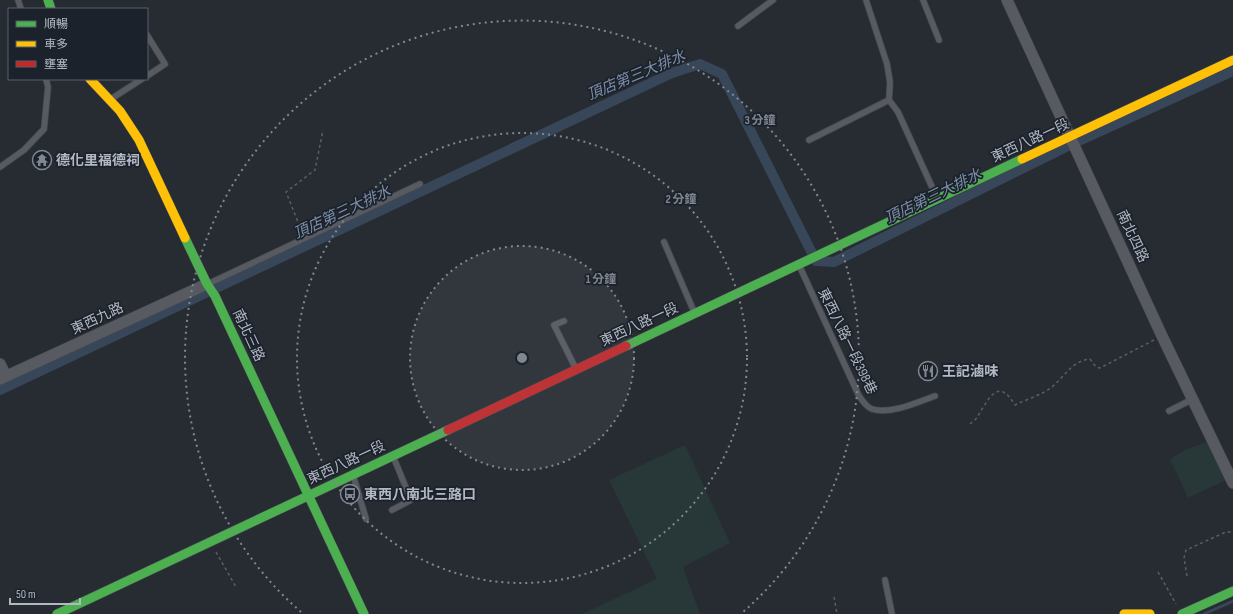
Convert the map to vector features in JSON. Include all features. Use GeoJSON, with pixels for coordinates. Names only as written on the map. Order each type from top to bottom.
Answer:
{"type":"FeatureCollection","features":[{"type":"Feature","properties":{"kind":"street","name":"南北四路"},"geometry":{"type":"LineString","coordinates":[[1007,0],[1162,336],[1233,483]]}},
{"type":"Feature","properties":{"kind":"street","name":"東西八路一段"},"geometry":{"type":"LineString","coordinates":[[57,614],[75,610],[210,541],[1233,60]]}},
{"type":"Feature","properties":{"kind":"street","name":"南北三路"},"geometry":{"type":"LineString","coordinates":[[91,80],[120,111],[139,140],[207,284],[215,296],[364,614]]}},
{"type":"Feature","properties":{"kind":"street","name":"東西九路"},"geometry":{"type":"LineString","coordinates":[[3,377],[207,284]]}},
{"type":"Feature","properties":{"kind":"street"},"geometry":{"type":"LineString","coordinates":[[0,364],[3,377]]}},
{"type":"Feature","properties":{"kind":"street"},"geometry":{"type":"LineString","coordinates":[[1180,611],[1233,591]]}},
{"type":"Feature","properties":{"kind":"street"},"geometry":{"type":"LineString","coordinates":[[1124,614],[1150,614]]}},
{"type":"Feature","properties":{"kind":"lane"},"geometry":{"type":"LineString","coordinates":[[738,26],[773,0]]}},
{"type":"Feature","properties":{"kind":"lane"},"geometry":{"type":"LineString","coordinates":[[866,0],[887,64],[890,82],[889,100],[898,112],[938,198]]}},
{"type":"Feature","properties":{"kind":"lane"},"geometry":{"type":"LineString","coordinates":[[923,0],[939,40]]}},
{"type":"Feature","properties":{"kind":"lane"},"geometry":{"type":"LineString","coordinates":[[148,37],[165,64],[148,75]]}},
{"type":"Feature","properties":{"kind":"lane"},"geometry":{"type":"LineString","coordinates":[[0,168],[24,150],[44,129],[48,87],[46,80]]}},
{"type":"Feature","properties":{"kind":"lane"},"geometry":{"type":"LineString","coordinates":[[110,99],[140,80]]}},
{"type":"Feature","properties":{"kind":"lane"},"geometry":{"type":"LineString","coordinates":[[809,140],[889,100]]}},
{"type":"Feature","properties":{"kind":"lane"},"geometry":{"type":"LineString","coordinates":[[207,284],[420,184]]}},
{"type":"Feature","properties":{"kind":"lane"},"geometry":{"type":"LineString","coordinates":[[664,242],[695,314]]}},
{"type":"Feature","properties":{"kind":"lane","name":"東西八路一段398巷"},"geometry":{"type":"LineString","coordinates":[[798,265],[859,396],[865,405],[873,409],[888,411],[934,396]]}},
{"type":"Feature","properties":{"kind":"lane"},"geometry":{"type":"LineString","coordinates":[[564,321],[554,325],[576,369]]}},
{"type":"Feature","properties":{"kind":"lane"},"geometry":{"type":"LineString","coordinates":[[1169,411],[1193,399]]}},
{"type":"Feature","properties":{"kind":"lane"},"geometry":{"type":"LineString","coordinates":[[392,456],[411,500],[392,510]]}},
{"type":"Feature","properties":{"kind":"lane"},"geometry":{"type":"LineString","coordinates":[[353,474],[366,519]]}},
{"type":"Feature","properties":{"kind":"lane"},"geometry":{"type":"LineString","coordinates":[[885,580],[892,614]]}},
{"type":"Feature","properties":{"kind":"path"},"geometry":{"type":"LineString","coordinates":[[305,238],[286,192],[314,170],[323,130]]}},
{"type":"Feature","properties":{"kind":"path"},"geometry":{"type":"LineString","coordinates":[[970,424],[978,417],[993,393],[997,391],[1003,392],[1012,399],[1015,405],[1053,387],[1069,369],[1084,360],[1090,359],[1096,367],[1100,368],[1162,336]]}},
{"type":"Feature","properties":{"kind":"path"},"geometry":{"type":"LineString","coordinates":[[1187,576],[1184,558],[1186,550],[1226,532],[1233,532]]}},
{"type":"Feature","properties":{"kind":"path"},"geometry":{"type":"LineString","coordinates":[[210,541],[236,586]]}},
{"type":"Feature","properties":{"kind":"path"},"geometry":{"type":"LineString","coordinates":[[1158,572],[1180,611]]}},
{"type":"Feature","properties":{"kind":"path"},"geometry":{"type":"LineString","coordinates":[[834,597],[837,614]]}},
{"type":"Feature","properties":{"kind":"shaded area"},"geometry":{"type":"Polygon","coordinates":[[[1212,440],[1230,478],[1188,498],[1170,459],[1185,450],[1212,440]]]}},
{"type":"Feature","properties":{"kind":"shaded area"},"geometry":{"type":"Polygon","coordinates":[[[685,445],[730,543],[683,567],[700,614],[582,614],[657,579],[609,480],[685,445]]]}},
{"type":"Feature","properties":{"kind":"building","name":"德化里福德祠"},"geometry":{"type":"Polygon","coordinates":[[[39,154],[48,156],[47,165],[37,164],[39,154]]]}},
{"type":"Feature","properties":{"kind":"waterway","name":"頂店第三大排水"},"geometry":{"type":"LineString","coordinates":[[0,390],[672,73],[700,64],[722,74],[816,261],[834,262],[1070,145],[1233,71]]}},
{"type":"Feature","properties":{"kind":"waterway"},"geometry":{"type":"LineString","coordinates":[[1204,614],[1233,601]]}},
{"type":"Feature","properties":{"kind":"traffic: fast"},"geometry":{"type":"LineString","coordinates":[[48,0],[51,8]]}},
{"type":"Feature","properties":{"kind":"traffic: fast"},"geometry":{"type":"LineString","coordinates":[[626,346],[1022,159]]}},
{"type":"Feature","properties":{"kind":"traffic: fast"},"geometry":{"type":"LineString","coordinates":[[185,238],[207,284],[215,296],[364,614]]}},
{"type":"Feature","properties":{"kind":"traffic: fast"},"geometry":{"type":"LineString","coordinates":[[57,614],[448,430]]}},
{"type":"Feature","properties":{"kind":"traffic: fast"},"geometry":{"type":"LineString","coordinates":[[1182,614],[1233,591]]}},
{"type":"Feature","properties":{"kind":"traffic: slow"},"geometry":{"type":"LineString","coordinates":[[1022,159],[1233,60]]}},
{"type":"Feature","properties":{"kind":"traffic: slow"},"geometry":{"type":"LineString","coordinates":[[91,80],[120,111],[139,140],[185,238]]}},
{"type":"Feature","properties":{"kind":"traffic: slow"},"geometry":{"type":"LineString","coordinates":[[1124,614],[1150,614]]}},
{"type":"Feature","properties":{"kind":"traffic: jam"},"geometry":{"type":"LineString","coordinates":[[448,430],[626,346]]}},
{"type":"Feature","properties":{"kind":"place","name":"德化里福德祠"},"geometry":{"type":"Point","coordinates":[42,160]}},
{"type":"Feature","properties":{"kind":"place","name":"王記滷味"},"geometry":{"type":"Point","coordinates":[928,371]}},
{"type":"Feature","properties":{"kind":"place","name":"東西八南北三路口"},"geometry":{"type":"Point","coordinates":[350,494]}}]}
